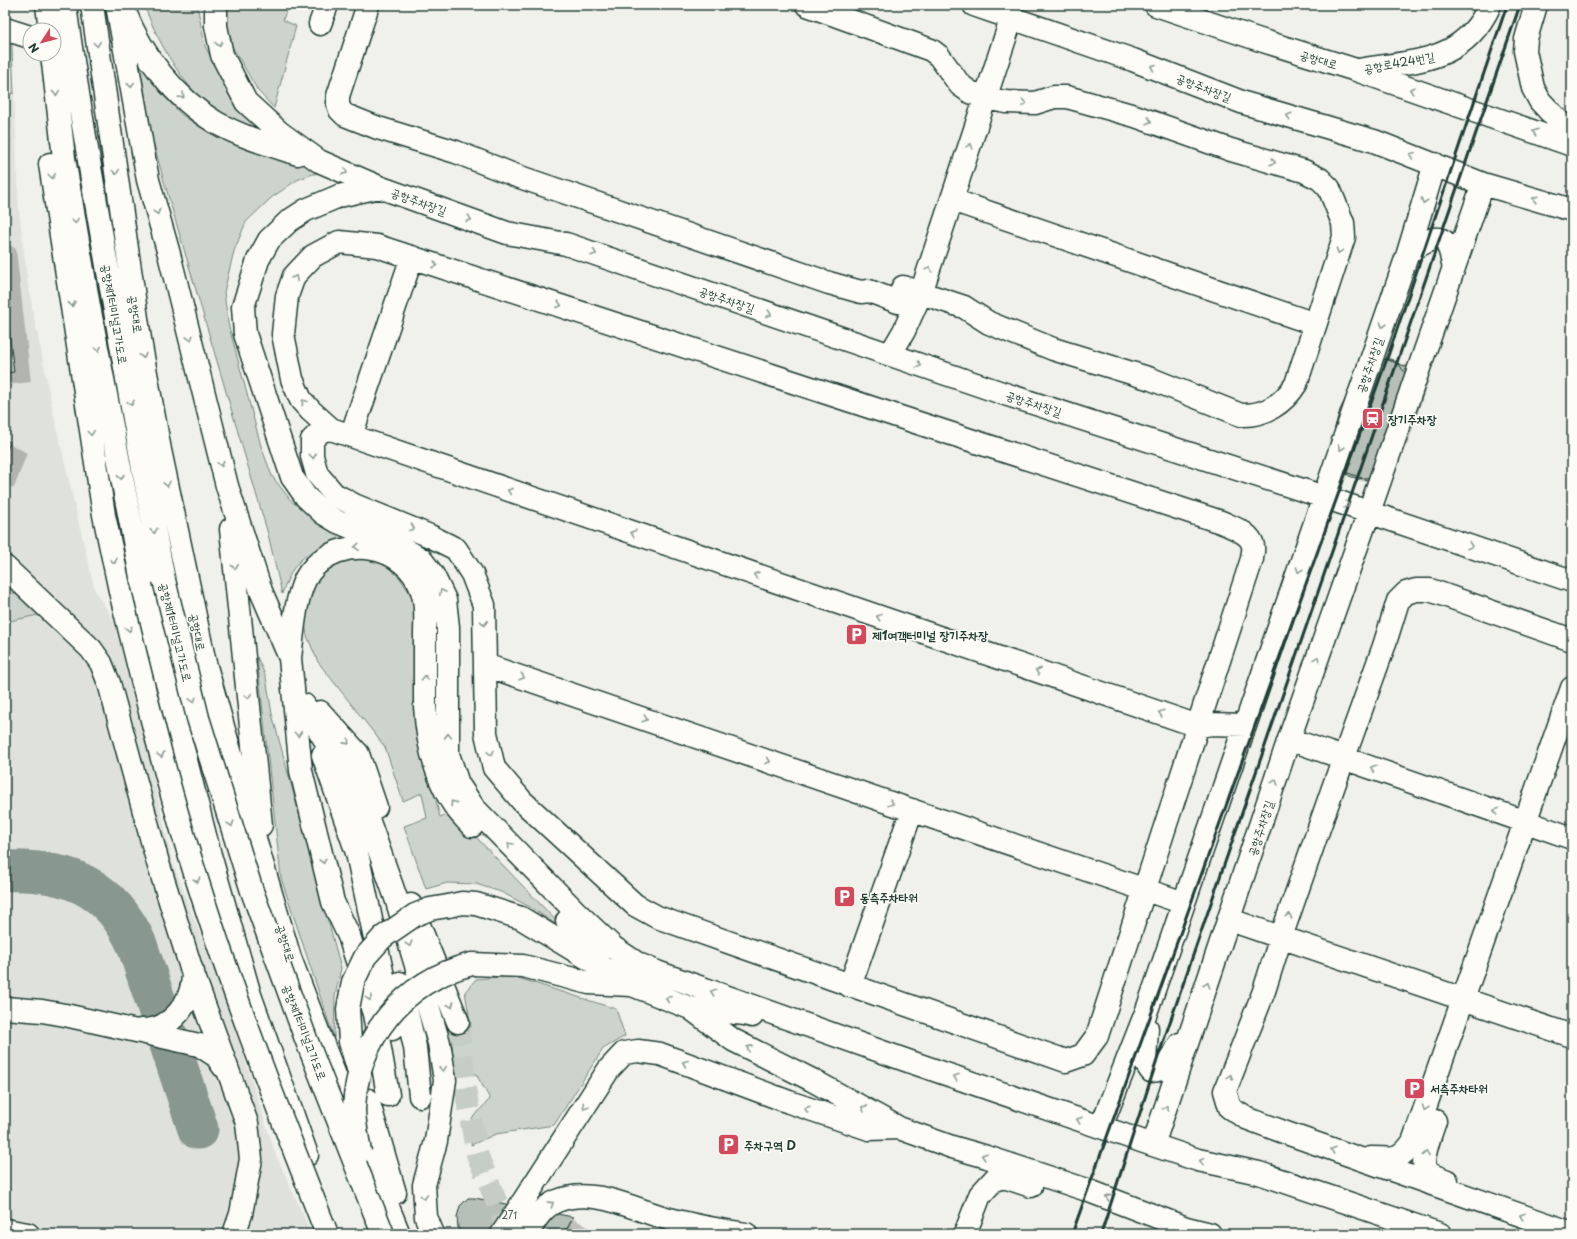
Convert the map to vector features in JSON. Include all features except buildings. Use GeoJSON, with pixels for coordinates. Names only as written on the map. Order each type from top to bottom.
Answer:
{"type":"FeatureCollection","features":[{"type":"Feature","properties":{"kind":"street"},"geometry":{"type":"LineString","coordinates":[[38,5],[38,22]]}},
{"type":"Feature","properties":{"kind":"street"},"geometry":{"type":"LineString","coordinates":[[47,5],[49,22]]}},
{"type":"Feature","properties":{"kind":"street","name":"공항제1터미널고가도로"},"geometry":{"type":"LineString","coordinates":[[65,5],[72,61],[90,171],[148,503],[164,580],[198,718],[252,891],[306,1039],[383,1234]]}},
{"type":"Feature","properties":{"kind":"street","name":"공항대로"},"geometry":{"type":"LineString","coordinates":[[92,5],[139,331],[160,450],[205,663],[290,958],[334,1073],[399,1234]]}},
{"type":"Feature","properties":{"kind":"street"},"geometry":{"type":"LineString","coordinates":[[117,5],[148,180],[169,254],[227,486],[261,591],[290,658],[301,772],[333,902],[349,936],[374,1014],[394,1097]]}},
{"type":"Feature","properties":{"kind":"street"},"geometry":{"type":"LineString","coordinates":[[123,5],[137,36],[151,59],[174,88],[202,113],[216,122],[242,134],[320,161]]}},
{"type":"Feature","properties":{"kind":"street","name":"공항주차장길"},"geometry":{"type":"LineString","coordinates":[[216,5],[216,26],[222,55],[246,102],[279,132],[320,161],[379,188],[507,233],[566,244],[1006,394],[1324,497],[1572,581]]}},
{"type":"Feature","properties":{"kind":"street"},"geometry":{"type":"LineString","coordinates":[[368,5],[338,96],[340,110],[345,115],[378,128],[456,152],[514,175],[829,283],[861,292],[870,291],[898,302],[904,287],[964,306],[989,323],[1054,349],[1151,379],[1242,415],[1252,416],[1264,412],[1276,405],[1289,394],[1296,384],[1344,237],[1343,223],[1329,188],[1320,179],[1304,171],[1231,150],[1135,116],[1067,97],[1054,97],[1035,103],[1006,102],[985,98],[970,92],[960,85],[939,56],[931,50],[807,5]]}},
{"type":"Feature","properties":{"kind":"street","name":"공항주차장길"},"geometry":{"type":"LineString","coordinates":[[974,5],[1133,60],[1244,103],[1374,141],[1483,184],[1572,210]]}},
{"type":"Feature","properties":{"kind":"street","name":"공항대로"},"geometry":{"type":"LineString","coordinates":[[1156,5],[1356,70],[1572,145]]}},
{"type":"Feature","properties":{"kind":"street","name":"공항로424번길"},"geometry":{"type":"LineString","coordinates":[[1356,70],[1420,61],[1442,54],[1454,48],[1472,34],[1490,5]]}},
{"type":"Feature","properties":{"kind":"street"},"geometry":{"type":"LineString","coordinates":[[1536,5],[1526,39],[1525,51],[1533,88],[1540,101],[1572,135]]}},
{"type":"Feature","properties":{"kind":"street"},"geometry":{"type":"LineString","coordinates":[[890,355],[904,331],[921,293],[1012,17]]}},
{"type":"Feature","properties":{"kind":"street"},"geometry":{"type":"LineString","coordinates":[[5,29],[22,34]]}},
{"type":"Feature","properties":{"kind":"street"},"geometry":{"type":"LineString","coordinates":[[38,62],[56,206],[104,515],[120,591],[159,748],[190,857],[228,975],[294,1149],[333,1231]]}},
{"type":"Feature","properties":{"kind":"street"},"geometry":{"type":"LineString","coordinates":[[53,62],[64,158],[89,306],[146,603],[210,856],[250,995],[333,1231]]}},
{"type":"Feature","properties":{"kind":"street","name":"공항주차장길"},"geometry":{"type":"LineString","coordinates":[[1101,1127],[1147,1010],[1408,253],[1435,164]]}},
{"type":"Feature","properties":{"kind":"street","name":"공항주차장길"},"geometry":{"type":"LineString","coordinates":[[1154,1145],[1289,739],[1483,184]]}},
{"type":"Feature","properties":{"kind":"street"},"geometry":{"type":"LineString","coordinates":[[379,188],[339,196],[306,210],[289,221],[269,240],[258,260],[243,307],[245,334],[292,477],[306,497],[323,513],[338,522],[404,549],[421,559],[433,575],[445,600],[448,627],[448,754],[458,784],[474,808],[575,911],[614,948],[638,964],[657,972],[908,1061],[1198,1160],[1259,1173],[1440,1234]]}},
{"type":"Feature","properties":{"kind":"street"},"geometry":{"type":"LineString","coordinates":[[952,200],[1315,324]]}},
{"type":"Feature","properties":{"kind":"street"},"geometry":{"type":"LineString","coordinates":[[1408,253],[1429,239],[1440,240],[1448,246],[1454,267]]}},
{"type":"Feature","properties":{"kind":"street"},"geometry":{"type":"LineString","coordinates":[[341,433],[311,411],[301,400],[292,379],[283,334],[287,296],[294,276],[313,256],[339,242],[378,246],[412,257],[1214,520],[1238,530],[1249,537],[1253,546],[1252,559],[1198,726],[1097,1036],[1083,1055],[1066,1061],[657,917],[635,904],[522,801],[494,768],[486,732],[484,605],[472,574],[456,549],[430,536],[354,505],[334,494],[317,474],[312,456],[312,440],[320,431],[341,433],[1198,726],[1212,724],[1245,725]]}},
{"type":"Feature","properties":{"kind":"street"},"geometry":{"type":"LineString","coordinates":[[341,433],[412,257]]}},
{"type":"Feature","properties":{"kind":"street"},"geometry":{"type":"LineString","coordinates":[[227,486],[267,879]]}},
{"type":"Feature","properties":{"kind":"street"},"geometry":{"type":"LineString","coordinates":[[290,658],[301,587],[308,573],[319,563],[341,550],[366,547],[392,555],[405,564],[418,581],[424,599],[426,722],[434,760],[448,795],[461,814],[491,847],[579,932],[601,966]]}},
{"type":"Feature","properties":{"kind":"street"},"geometry":{"type":"LineString","coordinates":[[5,567],[91,649],[101,664],[108,683],[158,863],[192,971],[247,1123],[251,1159],[240,1214],[234,1234]]}},
{"type":"Feature","properties":{"kind":"street"},"geometry":{"type":"LineString","coordinates":[[1572,640],[1430,590],[1416,590],[1406,593],[1398,601],[1281,937],[1264,991],[1225,1091],[1230,1108],[1246,1118],[1572,1233]]}},
{"type":"Feature","properties":{"kind":"street"},"geometry":{"type":"LineString","coordinates":[[485,665],[1184,903]]}},
{"type":"Feature","properties":{"kind":"street"},"geometry":{"type":"LineString","coordinates":[[293,681],[304,705],[343,809],[357,853],[390,1008],[394,1097],[406,1234]]}},
{"type":"Feature","properties":{"kind":"street"},"geometry":{"type":"LineString","coordinates":[[293,681],[358,754],[407,896],[458,1022]]}},
{"type":"Feature","properties":{"kind":"street"},"geometry":{"type":"LineString","coordinates":[[1530,824],[1572,688]]}},
{"type":"Feature","properties":{"kind":"street"},"geometry":{"type":"LineString","coordinates":[[304,705],[362,802],[396,898],[439,1043],[445,1080],[436,1141],[424,1184],[426,1216],[433,1234]]}},
{"type":"Feature","properties":{"kind":"street"},"geometry":{"type":"LineString","coordinates":[[1356,1158],[1395,1159],[1404,1154],[1413,1142],[1469,1001],[1530,824],[1572,713]]}},
{"type":"Feature","properties":{"kind":"street"},"geometry":{"type":"LineString","coordinates":[[1289,739],[1572,838]]}},
{"type":"Feature","properties":{"kind":"street"},"geometry":{"type":"LineString","coordinates":[[850,986],[912,810]]}},
{"type":"Feature","properties":{"kind":"street"},"geometry":{"type":"LineString","coordinates":[[394,1097],[350,1042],[348,1009],[353,982],[365,957],[383,937],[414,915],[430,909],[462,903],[476,904],[521,918],[632,985],[690,1008],[733,1040],[812,1080],[899,1128],[952,1147],[1017,1166],[1084,1189],[1182,1232]]}},
{"type":"Feature","properties":{"kind":"street"},"geometry":{"type":"LineString","coordinates":[[1230,920],[1572,1036]]}},
{"type":"Feature","properties":{"kind":"street"},"geometry":{"type":"LineString","coordinates":[[365,1188],[354,1110],[359,1075],[366,1053],[378,1030],[395,1007],[416,988],[454,968],[472,964],[523,966],[589,983],[632,985]]}},
{"type":"Feature","properties":{"kind":"street"},"geometry":{"type":"LineString","coordinates":[[129,1030],[144,1031],[157,1028],[172,1020],[182,1009],[189,996],[193,984],[192,971]]}},
{"type":"Feature","properties":{"kind":"street"},"geometry":{"type":"LineString","coordinates":[[1469,1001],[1426,1148],[1424,1163],[1424,1169],[1455,1184],[1469,1197]]}},
{"type":"Feature","properties":{"kind":"street"},"geometry":{"type":"LineString","coordinates":[[5,1008],[42,1011],[199,1045],[216,1056],[227,1071]]}},
{"type":"Feature","properties":{"kind":"street"},"geometry":{"type":"LineString","coordinates":[[690,1008],[745,1014],[806,1035],[908,1061]]}},
{"type":"Feature","properties":{"kind":"street"},"geometry":{"type":"LineString","coordinates":[[1147,1010],[1145,1062],[1151,1071],[1160,1070],[1169,1062],[1174,1051],[1193,1028]]}},
{"type":"Feature","properties":{"kind":"street"},"geometry":{"type":"LineString","coordinates":[[502,1234],[609,1069],[624,1053],[638,1051],[660,1054],[789,1102],[869,1129],[899,1128]]}},
{"type":"Feature","properties":{"kind":"street"},"geometry":{"type":"LineString","coordinates":[[965,1234],[980,1195],[1001,1172],[1017,1166]]}},
{"type":"Feature","properties":{"kind":"street"},"geometry":{"type":"LineString","coordinates":[[1233,1168],[1258,1180],[1395,1234]]}},
{"type":"Feature","properties":{"kind":"street"},"geometry":{"type":"LineString","coordinates":[[994,1180],[1004,1177],[1182,1232],[1210,1234]]}},
{"type":"Feature","properties":{"kind":"street"},"geometry":{"type":"LineString","coordinates":[[528,1234],[540,1212],[556,1201],[581,1195],[623,1204],[703,1228],[746,1234]]}},
{"type":"Feature","properties":{"kind":"street"},"geometry":{"type":"LineString","coordinates":[[5,1230],[28,1234]]}},
{"type":"Feature","properties":{"kind":"street"},"geometry":{"type":"LineString","coordinates":[[314,1234],[333,1231]]}},
{"type":"Feature","properties":{"kind":"shaded area"},"geometry":{"type":"Polygon","coordinates":[[[144,5],[197,5],[205,46],[225,85],[274,138],[228,120],[209,106],[197,94],[175,67],[166,52],[150,21],[144,5]]]}},
{"type":"Feature","properties":{"kind":"shaded area"},"geometry":{"type":"Polygon","coordinates":[[[221,5],[288,5],[283,20],[296,26],[274,108],[258,91],[228,39],[221,5]]]}},
{"type":"Feature","properties":{"kind":"shaded area"},"geometry":{"type":"Polygon","coordinates":[[[5,24],[11,26],[19,209],[28,286],[54,416],[95,591],[114,621],[145,738],[172,861],[228,1007],[275,1153],[312,1234],[5,1234],[5,24]]]}},
{"type":"Feature","properties":{"kind":"shaded area"},"geometry":{"type":"Polygon","coordinates":[[[5,24],[11,26],[14,93],[5,95],[5,24]]]}},
{"type":"Feature","properties":{"kind":"shaded area"},"geometry":{"type":"Polygon","coordinates":[[[139,58],[148,75],[160,92],[182,115],[208,132],[330,172],[313,174],[297,180],[271,198],[246,222],[234,251],[224,292],[228,323],[261,446],[272,476],[292,502],[351,538],[318,548],[303,558],[292,571],[282,594],[268,534],[151,134],[139,58]]]}},
{"type":"Feature","properties":{"kind":"shaded area"},"geometry":{"type":"Polygon","coordinates":[[[369,558],[384,564],[399,577],[412,596],[416,618],[414,661],[417,731],[442,798],[436,801],[440,817],[452,812],[566,931],[530,907],[501,892],[476,884],[447,883],[426,889],[404,826],[427,818],[422,793],[403,801],[385,747],[318,662],[307,636],[302,604],[310,584],[334,563],[369,558]]]}},
{"type":"Feature","properties":{"kind":"shaded area"},"geometry":{"type":"Polygon","coordinates":[[[5,584],[38,615],[5,622],[5,584]]]}},
{"type":"Feature","properties":{"kind":"shaded area"},"geometry":{"type":"Polygon","coordinates":[[[257,657],[266,677],[272,714],[341,968],[335,996],[334,1038],[281,878],[257,657]]]}},
{"type":"Feature","properties":{"kind":"shaded area"},"geometry":{"type":"Polygon","coordinates":[[[512,976],[616,1009],[625,1036],[603,1049],[554,1125],[496,1134],[471,1145],[472,1118],[490,1099],[476,1074],[455,1075],[451,1031],[471,1027],[465,992],[476,979],[512,976]]]}},
{"type":"Feature","properties":{"kind":"taxiway"},"geometry":{"type":"LineString","coordinates":[[5,871],[48,873],[67,878],[84,885],[100,895],[114,908],[126,925],[137,945],[198,1129]]}},
{"type":"Feature","properties":{"kind":"tunnel"},"geometry":{"type":"LineString","coordinates":[[458,1022],[465,1089],[477,1154],[503,1218],[512,1234]]}},
{"type":"Feature","properties":{"kind":"railway"},"geometry":{"type":"LineString","coordinates":[[1072,1234],[1389,353],[1507,5]]}},
{"type":"Feature","properties":{"kind":"railway"},"geometry":{"type":"LineString","coordinates":[[1101,1234],[1158,1057],[1520,5]]}},
{"type":"Feature","properties":{"kind":"place","name":"장기주차장"},"geometry":{"type":"Point","coordinates":[1373,419]}},
{"type":"Feature","properties":{"kind":"place","name":"제1여객터미널 장기주차장"},"geometry":{"type":"Point","coordinates":[857,635]}},
{"type":"Feature","properties":{"kind":"place","name":"동측주차타워"},"geometry":{"type":"Point","coordinates":[844,897]}},
{"type":"Feature","properties":{"kind":"place","name":"서측주차타워"},"geometry":{"type":"Point","coordinates":[1415,1088]}},
{"type":"Feature","properties":{"kind":"place","name":"주차구역 D"},"geometry":{"type":"Point","coordinates":[728,1145]}}]}
